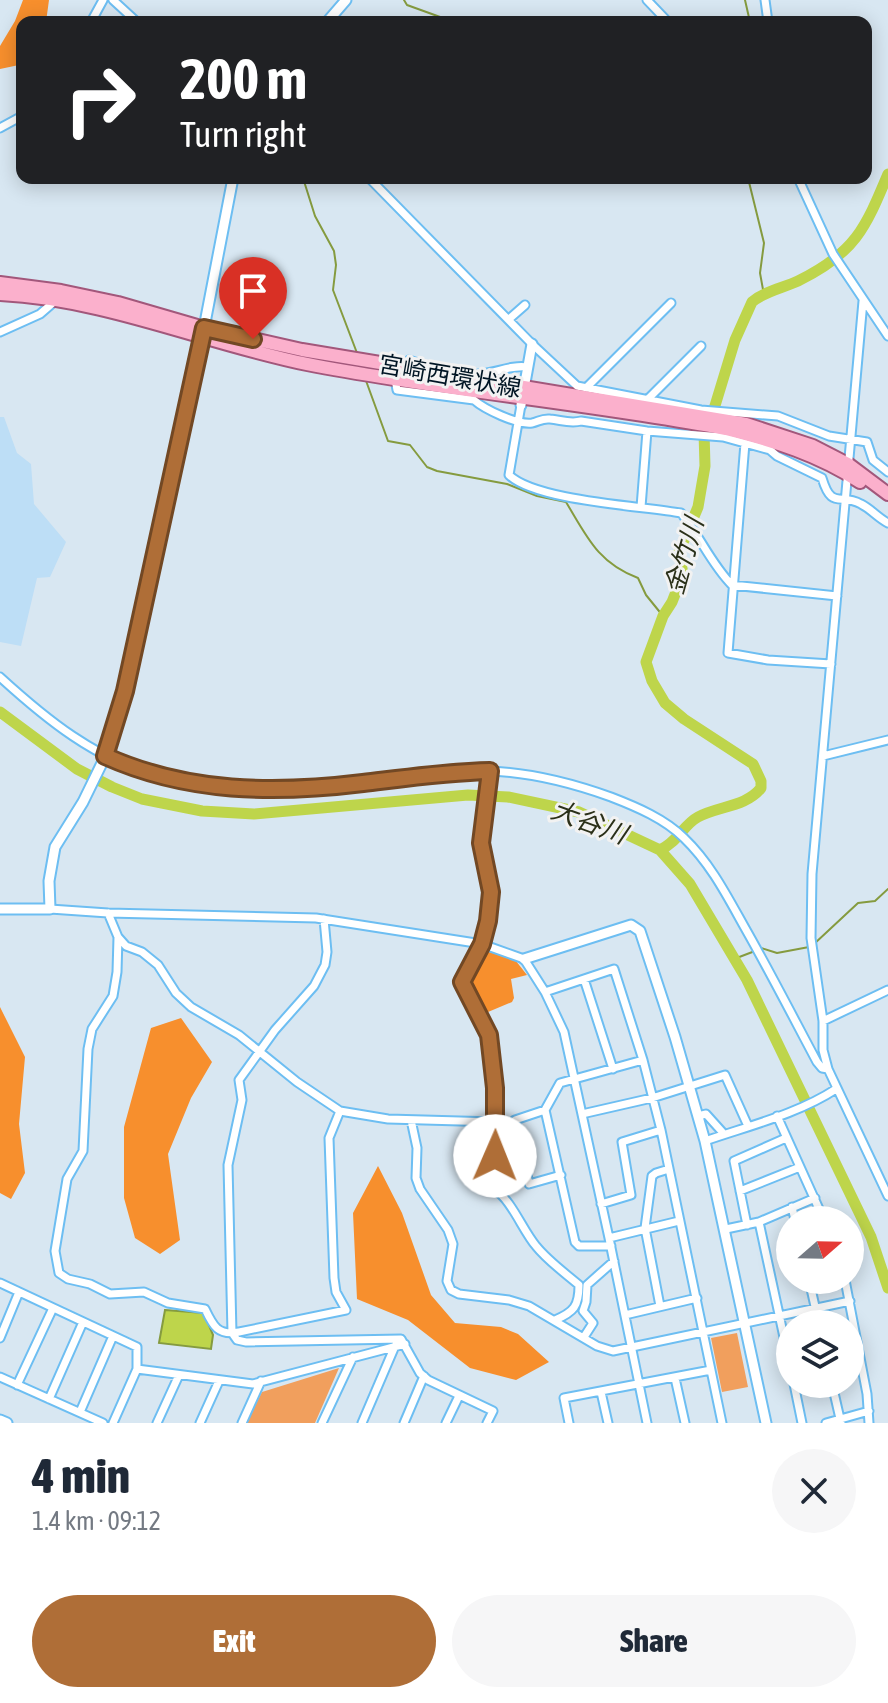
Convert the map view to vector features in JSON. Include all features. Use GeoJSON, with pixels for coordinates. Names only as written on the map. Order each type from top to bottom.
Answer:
{"type":"FeatureCollection","features":[{"type":"Feature","properties":{"kind":"main road","name":"宮崎西環状線"},"geometry":{"type":"LineString","coordinates":[[0,283],[118,303],[304,363],[376,377],[399,374]]}},
{"type":"Feature","properties":{"kind":"main road","name":"宮崎西環状線"},"geometry":{"type":"LineString","coordinates":[[0,294],[56,300],[203,332],[367,362],[399,374],[522,398],[698,420],[784,436],[813,446],[888,494]]}},
{"type":"Feature","properties":{"kind":"main road","name":"宮崎西環状線"},"geometry":{"type":"LineString","coordinates":[[847,469],[888,503]]}},
{"type":"Feature","properties":{"kind":"street"},"geometry":{"type":"LineString","coordinates":[[113,0],[130,16]]}},
{"type":"Feature","properties":{"kind":"street"},"geometry":{"type":"LineString","coordinates":[[332,16],[346,0]]}},
{"type":"Feature","properties":{"kind":"street"},"geometry":{"type":"LineString","coordinates":[[647,0],[662,16]]}},
{"type":"Feature","properties":{"kind":"street"},"geometry":{"type":"LineString","coordinates":[[50,909],[49,881],[55,847],[83,802],[104,758],[125,691],[232,184]]}},
{"type":"Feature","properties":{"kind":"street"},"geometry":{"type":"LineString","coordinates":[[375,184],[577,386],[648,399],[698,420]]}},
{"type":"Feature","properties":{"kind":"street"},"geometry":{"type":"LineString","coordinates":[[801,184],[833,254],[888,336]]}},
{"type":"Feature","properties":{"kind":"street"},"geometry":{"type":"LineString","coordinates":[[0,332],[40,314],[56,300]]}},
{"type":"Feature","properties":{"kind":"street"},"geometry":{"type":"LineString","coordinates":[[863,301],[812,874],[811,938],[823,1021],[823,1050],[828,1069],[886,1182],[888,1196]]}},
{"type":"Feature","properties":{"kind":"street"},"geometry":{"type":"LineString","coordinates":[[586,388],[671,303]]}},
{"type":"Feature","properties":{"kind":"street"},"geometry":{"type":"LineString","coordinates":[[509,319],[525,305]]}},
{"type":"Feature","properties":{"kind":"street"},"geometry":{"type":"LineString","coordinates":[[532,344],[509,475],[514,480],[544,492],[681,513],[732,585],[837,596]]}},
{"type":"Feature","properties":{"kind":"street"},"geometry":{"type":"LineString","coordinates":[[648,399],[701,346]]}},
{"type":"Feature","properties":{"kind":"street"},"geometry":{"type":"LineString","coordinates":[[528,367],[512,365],[497,373],[478,374],[431,368],[409,360],[399,374],[397,390],[474,400],[481,407],[493,409],[509,420],[532,423],[547,418],[647,431],[698,420]]}},
{"type":"Feature","properties":{"kind":"street"},"geometry":{"type":"LineString","coordinates":[[726,425],[778,416],[829,436],[867,442],[873,460],[888,472]]}},
{"type":"Feature","properties":{"kind":"street"},"geometry":{"type":"LineString","coordinates":[[726,425],[745,443],[770,450],[822,478],[827,494],[844,502],[856,501],[888,523]]}},
{"type":"Feature","properties":{"kind":"street"},"geometry":{"type":"LineString","coordinates":[[641,507],[647,431]]}},
{"type":"Feature","properties":{"kind":"street"},"geometry":{"type":"LineString","coordinates":[[745,443],[728,653],[768,660],[831,664]]}},
{"type":"Feature","properties":{"kind":"street"},"geometry":{"type":"LineString","coordinates":[[0,677],[58,726],[104,758],[182,782],[288,790],[443,773],[490,773],[565,782],[635,806],[683,837],[717,879],[817,1062],[828,1069]]}},
{"type":"Feature","properties":{"kind":"street"},"geometry":{"type":"LineString","coordinates":[[823,756],[888,740]]}},
{"type":"Feature","properties":{"kind":"street"},"geometry":{"type":"LineString","coordinates":[[490,773],[481,843],[491,892],[482,944],[462,982],[489,1035],[496,1122],[495,1190],[503,1194],[538,1249],[579,1285],[579,1301],[572,1313],[555,1320]]}},
{"type":"Feature","properties":{"kind":"street"},"geometry":{"type":"LineString","coordinates":[[0,909],[324,919],[482,944],[524,959],[631,925],[640,931],[705,1141],[766,1423]]}},
{"type":"Feature","properties":{"kind":"street"},"geometry":{"type":"LineString","coordinates":[[108,913],[118,937],[126,946],[142,952],[158,965],[176,993],[191,1007],[239,1035],[297,1082],[340,1111],[411,1120],[496,1122]]}},
{"type":"Feature","properties":{"kind":"street"},"geometry":{"type":"LineString","coordinates":[[324,919],[327,952],[325,965],[314,986],[275,1030],[239,1080],[242,1100],[228,1165],[232,1333],[237,1340],[246,1342],[401,1339],[424,1376],[493,1411],[487,1423]]}},
{"type":"Feature","properties":{"kind":"street"},"geometry":{"type":"LineString","coordinates":[[118,937],[113,996],[92,1029],[88,1049],[83,1151],[67,1179],[55,1261],[59,1273],[110,1294],[144,1292],[168,1303],[205,1309],[221,1333],[346,1310],[336,1292],[334,1278],[329,1138],[340,1111]]}},
{"type":"Feature","properties":{"kind":"street"},"geometry":{"type":"LineString","coordinates":[[524,959],[560,1021],[647,1423]]}},
{"type":"Feature","properties":{"kind":"street"},"geometry":{"type":"LineString","coordinates":[[545,992],[614,969],[661,1130],[722,1423]]}},
{"type":"Feature","properties":{"kind":"street"},"geometry":{"type":"LineString","coordinates":[[584,979],[613,1069]]}},
{"type":"Feature","properties":{"kind":"street"},"geometry":{"type":"LineString","coordinates":[[823,1021],[888,990]]}},
{"type":"Feature","properties":{"kind":"street"},"geometry":{"type":"LineString","coordinates":[[561,1175],[529,1184],[515,1120],[545,1110],[560,1083],[643,1060]]}},
{"type":"Feature","properties":{"kind":"street"},"geometry":{"type":"LineString","coordinates":[[582,1114],[652,1098],[725,1075],[748,1126]]}},
{"type":"Feature","properties":{"kind":"street"},"geometry":{"type":"LineString","coordinates":[[705,1141],[786,1113],[825,1097],[836,1089]]}},
{"type":"Feature","properties":{"kind":"street"},"geometry":{"type":"LineString","coordinates":[[545,1110],[575,1242],[579,1246],[610,1242],[645,1228],[679,1221]]}},
{"type":"Feature","properties":{"kind":"street"},"geometry":{"type":"LineString","coordinates":[[698,1116],[706,1114],[724,1134]]}},
{"type":"Feature","properties":{"kind":"street"},"geometry":{"type":"LineString","coordinates":[[777,1116],[818,1206]]}},
{"type":"Feature","properties":{"kind":"street"},"geometry":{"type":"LineString","coordinates":[[411,1120],[417,1148],[416,1178],[448,1230],[453,1244],[447,1281],[451,1290],[529,1306],[604,1349],[613,1351],[776,1318]]}},
{"type":"Feature","properties":{"kind":"street"},"geometry":{"type":"LineString","coordinates":[[601,1204],[631,1195],[622,1142],[661,1130]]}},
{"type":"Feature","properties":{"kind":"street"},"geometry":{"type":"LineString","coordinates":[[747,1225],[734,1161],[786,1138]]}},
{"type":"Feature","properties":{"kind":"street"},"geometry":{"type":"LineString","coordinates":[[740,1191],[800,1167]]}},
{"type":"Feature","properties":{"kind":"street"},"geometry":{"type":"LineString","coordinates":[[660,1306],[645,1228],[652,1176],[669,1169]]}},
{"type":"Feature","properties":{"kind":"street"},"geometry":{"type":"LineString","coordinates":[[795,1206],[815,1198]]}},
{"type":"Feature","properties":{"kind":"street"},"geometry":{"type":"LineString","coordinates":[[726,1229],[759,1222],[776,1214]]}},
{"type":"Feature","properties":{"kind":"street"},"geometry":{"type":"LineString","coordinates":[[759,1222],[778,1310]]}},
{"type":"Feature","properties":{"kind":"street"},"geometry":{"type":"LineString","coordinates":[[584,1337],[593,1323],[583,1311],[587,1285],[614,1261]]}},
{"type":"Feature","properties":{"kind":"street"},"geometry":{"type":"LineString","coordinates":[[0,1283],[137,1347],[137,1369],[113,1423]]}},
{"type":"Feature","properties":{"kind":"street"},"geometry":{"type":"LineString","coordinates":[[0,1338],[19,1292]]}},
{"type":"Feature","properties":{"kind":"street"},"geometry":{"type":"LineString","coordinates":[[812,1294],[816,1309]]}},
{"type":"Feature","properties":{"kind":"street"},"geometry":{"type":"LineString","coordinates":[[848,1294],[869,1423]]}},
{"type":"Feature","properties":{"kind":"street"},"geometry":{"type":"LineString","coordinates":[[625,1315],[697,1298]]}},
{"type":"Feature","properties":{"kind":"street"},"geometry":{"type":"LineString","coordinates":[[812,1310],[850,1301]]}},
{"type":"Feature","properties":{"kind":"street"},"geometry":{"type":"LineString","coordinates":[[17,1385],[53,1308]]}},
{"type":"Feature","properties":{"kind":"street"},"geometry":{"type":"LineString","coordinates":[[49,1399],[83,1322]]}},
{"type":"Feature","properties":{"kind":"street"},"geometry":{"type":"LineString","coordinates":[[80,1412],[113,1336]]}},
{"type":"Feature","properties":{"kind":"street"},"geometry":{"type":"LineString","coordinates":[[137,1369],[253,1384],[405,1344]]}},
{"type":"Feature","properties":{"kind":"street"},"geometry":{"type":"LineString","coordinates":[[362,1423],[395,1346]]}},
{"type":"Feature","properties":{"kind":"street"},"geometry":{"type":"LineString","coordinates":[[322,1423],[353,1357]]}},
{"type":"Feature","properties":{"kind":"street"},"geometry":{"type":"LineString","coordinates":[[569,1423],[564,1398],[711,1370]]}},
{"type":"Feature","properties":{"kind":"street"},"geometry":{"type":"LineString","coordinates":[[157,1423],[179,1375]]}},
{"type":"Feature","properties":{"kind":"street"},"geometry":{"type":"LineString","coordinates":[[404,1423],[424,1376]]}},
{"type":"Feature","properties":{"kind":"street"},"geometry":{"type":"LineString","coordinates":[[0,1377],[103,1423]]}},
{"type":"Feature","properties":{"kind":"street"},"geometry":{"type":"LineString","coordinates":[[675,1378],[685,1423]]}},
{"type":"Feature","properties":{"kind":"street"},"geometry":{"type":"LineString","coordinates":[[200,1423],[219,1381]]}},
{"type":"Feature","properties":{"kind":"street"},"geometry":{"type":"LineString","coordinates":[[242,1423],[262,1381]]}},
{"type":"Feature","properties":{"kind":"street"},"geometry":{"type":"LineString","coordinates":[[601,1392],[608,1423]]}},
{"type":"Feature","properties":{"kind":"street"},"geometry":{"type":"LineString","coordinates":[[446,1423],[459,1396]]}},
{"type":"Feature","properties":{"kind":"street"},"geometry":{"type":"LineString","coordinates":[[797,1398],[802,1423]]}},
{"type":"Feature","properties":{"kind":"street"},"geometry":{"type":"LineString","coordinates":[[835,1398],[840,1422]]}},
{"type":"Feature","properties":{"kind":"street"},"geometry":{"type":"LineString","coordinates":[[826,1423],[840,1422],[869,1411]]}},
{"type":"Feature","properties":{"kind":"street"},"geometry":{"type":"LineString","coordinates":[[0,1420],[7,1423]]}},
{"type":"Feature","properties":{"kind":"shaded area"},"geometry":{"type":"Polygon","coordinates":[[[23,0],[49,0],[47,16],[17,16],[23,0]]]}},
{"type":"Feature","properties":{"kind":"shaded area"},"geometry":{"type":"Polygon","coordinates":[[[16,18],[16,66],[0,69],[0,46],[16,18]]]}},
{"type":"Feature","properties":{"kind":"shaded area"},"geometry":{"type":"Polygon","coordinates":[[[0,417],[4,417],[17,453],[31,464],[34,504],[66,542],[50,577],[37,578],[21,646],[0,642],[0,417]]]}},
{"type":"Feature","properties":{"kind":"shaded area"},"geometry":{"type":"Polygon","coordinates":[[[485,949],[512,956],[527,975],[511,979],[512,1002],[488,1012],[480,1007],[467,976],[485,949]]]}},
{"type":"Feature","properties":{"kind":"shaded area"},"geometry":{"type":"Polygon","coordinates":[[[0,1007],[25,1057],[19,1124],[25,1173],[11,1199],[0,1193],[0,1007]]]}},
{"type":"Feature","properties":{"kind":"shaded area"},"geometry":{"type":"Polygon","coordinates":[[[181,1018],[212,1062],[191,1098],[168,1154],[180,1240],[160,1254],[135,1238],[124,1198],[124,1127],[151,1028],[181,1018]]]}},
{"type":"Feature","properties":{"kind":"shaded area"},"geometry":{"type":"Polygon","coordinates":[[[378,1166],[402,1213],[431,1295],[455,1323],[501,1327],[518,1334],[549,1362],[516,1380],[470,1368],[408,1320],[357,1299],[353,1213],[378,1166]]]}},
{"type":"Feature","properties":{"kind":"shaded area"},"geometry":{"type":"Polygon","coordinates":[[[165,1310],[204,1313],[213,1335],[211,1349],[159,1343],[165,1310]]]}},
{"type":"Feature","properties":{"kind":"shaded area"},"geometry":{"type":"Polygon","coordinates":[[[737,1333],[748,1387],[722,1392],[711,1338],[737,1333]]]}},
{"type":"Feature","properties":{"kind":"shaded area"},"geometry":{"type":"Polygon","coordinates":[[[339,1368],[315,1423],[246,1423],[262,1392],[339,1368]]]}},
{"type":"Feature","properties":{"kind":"waterway"},"geometry":{"type":"LineString","coordinates":[[404,0],[407,5],[437,16]]}},
{"type":"Feature","properties":{"kind":"waterway"},"geometry":{"type":"LineString","coordinates":[[745,0],[749,16]]}},
{"type":"Feature","properties":{"kind":"waterway","name":"金竹川"},"geometry":{"type":"LineString","coordinates":[[660,850],[698,817],[740,803],[761,788],[753,764],[665,703],[652,681],[646,662],[683,574],[679,552],[698,507],[705,466],[704,432],[735,340],[752,302],[817,271],[856,238],[888,174]]}},
{"type":"Feature","properties":{"kind":"waterway"},"geometry":{"type":"LineString","coordinates":[[305,184],[315,216],[334,251],[333,290],[357,353]]}},
{"type":"Feature","properties":{"kind":"waterway"},"geometry":{"type":"LineString","coordinates":[[749,184],[764,243],[760,273],[764,295]]}},
{"type":"Feature","properties":{"kind":"waterway"},"geometry":{"type":"LineString","coordinates":[[365,378],[388,441],[410,445],[427,467],[437,471],[507,484],[537,496],[566,502],[595,548],[613,565],[638,578],[646,595],[663,616]]}},
{"type":"Feature","properties":{"kind":"waterway","name":"大谷川"},"geometry":{"type":"LineString","coordinates":[[0,712],[77,769],[142,799],[202,811],[254,814],[468,795],[508,797],[579,812],[660,850],[690,884],[747,980],[871,1237],[888,1288]]}},
{"type":"Feature","properties":{"kind":"waterway","name":"大谷川"},"geometry":{"type":"LineString","coordinates":[[0,718],[2,714]]}},
{"type":"Feature","properties":{"kind":"waterway"},"geometry":{"type":"LineString","coordinates":[[814,944],[858,903],[875,901],[888,889]]}},
{"type":"Feature","properties":{"kind":"waterway"},"geometry":{"type":"LineString","coordinates":[[761,948],[777,953],[809,947]]}},
{"type":"Feature","properties":{"kind":"waterway"},"geometry":{"type":"LineString","coordinates":[[734,959],[755,951]]}},
{"type":"Feature","properties":{"kind":"route"},"geometry":{"type":"LineString","coordinates":[[253,339],[204,328],[125,691],[105,756],[175,781],[260,790],[490,771],[481,843],[491,892],[488,921],[482,944],[462,982],[489,1035],[495,1088],[495,1156]]}}]}
